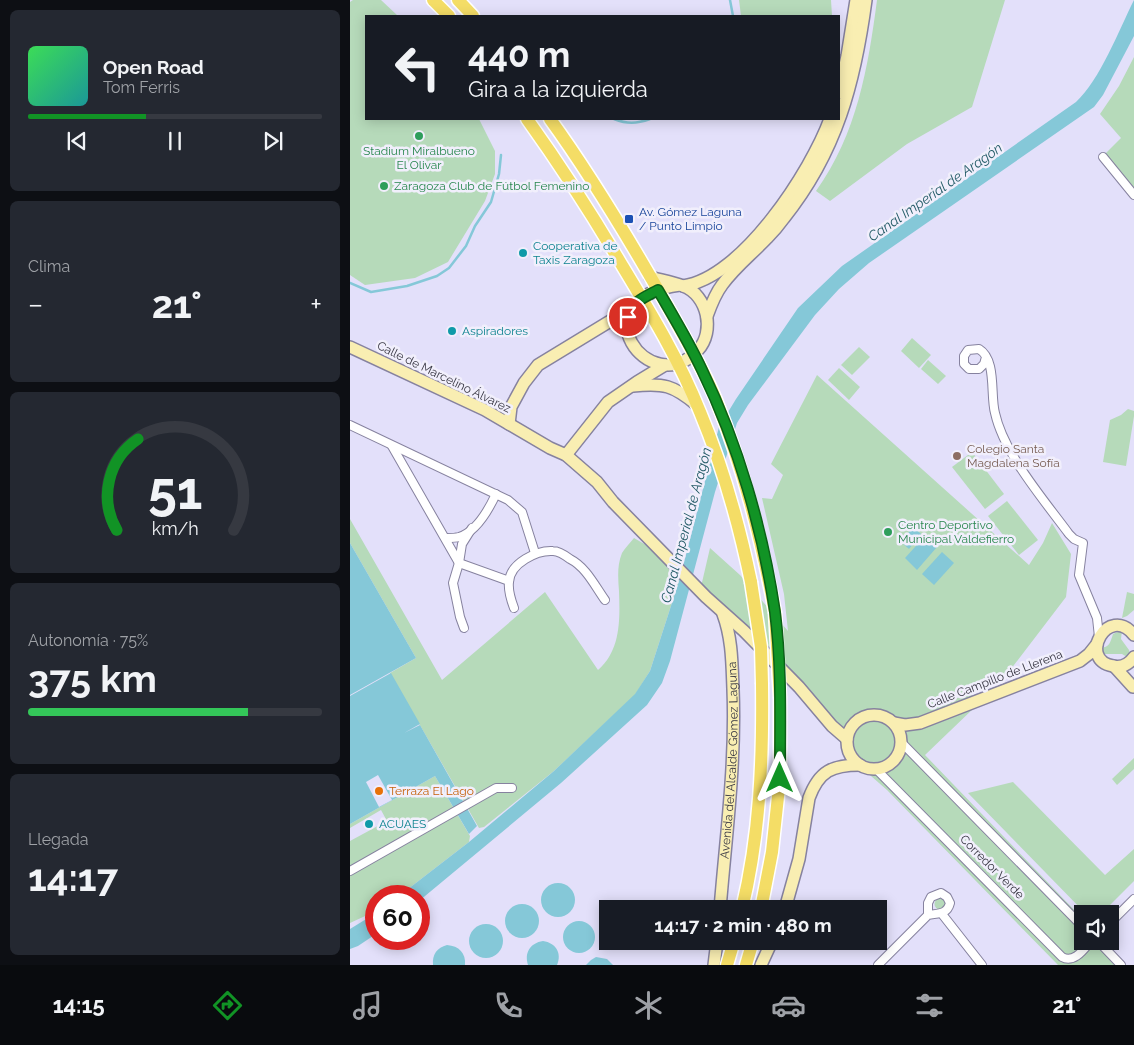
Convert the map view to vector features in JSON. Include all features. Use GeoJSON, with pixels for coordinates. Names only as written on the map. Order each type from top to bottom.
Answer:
{"type":"FeatureCollection","features":[{"type":"Feature","properties":{"kind":"main road"},"geometry":{"type":"LineString","coordinates":[[432,0],[447,15]]}},
{"type":"Feature","properties":{"kind":"main road"},"geometry":{"type":"LineString","coordinates":[[458,0],[472,15]]}},
{"type":"Feature","properties":{"kind":"main road"},"geometry":{"type":"LineString","coordinates":[[529,120],[586,206],[642,299],[672,364],[699,409],[722,469],[733,508],[752,582],[761,647],[762,763],[760,807],[744,900]]}},
{"type":"Feature","properties":{"kind":"main road"},"geometry":{"type":"LineString","coordinates":[[551,120],[601,196],[694,354],[716,400],[746,487],[761,541],[774,612],[780,698],[780,778],[772,852],[763,900]]}},
{"type":"Feature","properties":{"kind":"main road"},"geometry":{"type":"LineString","coordinates":[[727,965],[731,950]]}},
{"type":"Feature","properties":{"kind":"main road"},"geometry":{"type":"LineString","coordinates":[[746,965],[750,950]]}},
{"type":"Feature","properties":{"kind":"street"},"geometry":{"type":"LineString","coordinates":[[840,88],[856,0]]}},
{"type":"Feature","properties":{"kind":"street"},"geometry":{"type":"LineString","coordinates":[[566,454],[614,396],[637,382],[694,354],[705,340],[707,316],[722,285],[768,237],[812,179],[839,124],[849,92],[858,54],[866,0]]}},
{"type":"Feature","properties":{"kind":"street"},"geometry":{"type":"LineString","coordinates":[[509,424],[511,407],[524,383],[538,365],[630,310],[642,299],[658,290],[700,282],[722,270],[767,224],[799,180],[830,120]]}},
{"type":"Feature","properties":{"kind":"street"},"geometry":{"type":"LineString","coordinates":[[1103,157],[1134,195]]}},
{"type":"Feature","properties":{"kind":"street"},"geometry":{"type":"LineString","coordinates":[[650,277],[682,286],[693,293],[702,302],[707,316]]}},
{"type":"Feature","properties":{"kind":"street"},"geometry":{"type":"LineString","coordinates":[[630,310],[627,327],[631,343],[647,359],[672,364]]}},
{"type":"Feature","properties":{"kind":"street","name":"Calle de Marcelino Álvarez"},"geometry":{"type":"LineString","coordinates":[[350,347],[495,416],[550,448],[566,454],[597,482],[613,502]]}},
{"type":"Feature","properties":{"kind":"street"},"geometry":{"type":"LineString","coordinates":[[992,380],[987,375],[969,369],[964,364],[965,352],[971,348],[979,348],[986,357],[992,373],[994,412],[1009,449],[1069,534],[1074,539],[1083,542],[1078,569],[1079,578],[1096,618],[1099,655],[1133,690]]}},
{"type":"Feature","properties":{"kind":"street"},"geometry":{"type":"LineString","coordinates":[[976,370],[982,367],[986,357]]}},
{"type":"Feature","properties":{"kind":"street"},"geometry":{"type":"LineString","coordinates":[[633,386],[663,385],[682,393],[699,409]]}},
{"type":"Feature","properties":{"kind":"street"},"geometry":{"type":"LineString","coordinates":[[495,416],[511,407]]}},
{"type":"Feature","properties":{"kind":"street"},"geometry":{"type":"LineString","coordinates":[[350,426],[496,494],[519,507],[536,553]]}},
{"type":"Feature","properties":{"kind":"street"},"geometry":{"type":"LineString","coordinates":[[392,446],[459,563],[509,581]]}},
{"type":"Feature","properties":{"kind":"street","name":"Calle de Marcelino Álvarez"},"geometry":{"type":"LineString","coordinates":[[550,448],[613,502],[706,597],[799,687],[832,726],[849,734]]}},
{"type":"Feature","properties":{"kind":"street"},"geometry":{"type":"LineString","coordinates":[[464,628],[452,584],[459,563],[462,544],[490,506],[496,494]]}},
{"type":"Feature","properties":{"kind":"street"},"geometry":{"type":"LineString","coordinates":[[446,538],[460,537],[472,528]]}},
{"type":"Feature","properties":{"kind":"street"},"geometry":{"type":"LineString","coordinates":[[514,608],[509,581],[519,563],[536,553],[554,551],[572,559],[585,572],[605,600]]}},
{"type":"Feature","properties":{"kind":"street","name":"Avenida del Alcalde Gómez Laguna"},"geometry":{"type":"LineString","coordinates":[[721,900],[731,797],[734,718],[731,648],[723,612]]}},
{"type":"Feature","properties":{"kind":"street"},"geometry":{"type":"LineString","coordinates":[[1096,618],[1129,630],[1134,635]]}},
{"type":"Feature","properties":{"kind":"street","name":"Calle Campillo de Llerena"},"geometry":{"type":"LineString","coordinates":[[894,723],[905,725],[920,723],[1080,661],[1089,654],[1106,629],[1134,619]]}},
{"type":"Feature","properties":{"kind":"street"},"geometry":{"type":"LineString","coordinates":[[1109,664],[1124,665],[1134,657]]}},
{"type":"Feature","properties":{"kind":"street","name":"Calle Campillo de Llerena"},"geometry":{"type":"LineString","coordinates":[[1080,661],[1109,664]]}},
{"type":"Feature","properties":{"kind":"street"},"geometry":{"type":"LineString","coordinates":[[1133,690],[1134,672]]}},
{"type":"Feature","properties":{"kind":"street"},"geometry":{"type":"LineString","coordinates":[[894,723],[881,716],[873,715],[859,720],[849,734],[850,754],[860,765],[867,768],[876,769],[888,766],[899,753],[901,740]]}},
{"type":"Feature","properties":{"kind":"street","name":"Corredor Verde"},"geometry":{"type":"LineString","coordinates":[[894,723],[900,733],[901,740],[1074,918]]}},
{"type":"Feature","properties":{"kind":"street","name":"Calle Campillo de Llerena"},"geometry":{"type":"LineString","coordinates":[[901,740],[920,723]]}},
{"type":"Feature","properties":{"kind":"street"},"geometry":{"type":"LineString","coordinates":[[788,900],[800,859],[809,798],[816,782],[830,769],[838,766],[860,765]]}},
{"type":"Feature","properties":{"kind":"street","name":"Corredor Verde"},"geometry":{"type":"LineString","coordinates":[[876,769],[1064,959],[1072,959],[1082,950]]}},
{"type":"Feature","properties":{"kind":"street"},"geometry":{"type":"LineString","coordinates":[[350,871],[496,788],[512,788]]}},
{"type":"Feature","properties":{"kind":"street"},"geometry":{"type":"LineString","coordinates":[[878,965],[928,915],[945,912],[949,907],[949,900],[944,894],[934,894],[929,900],[928,915]]}},
{"type":"Feature","properties":{"kind":"street"},"geometry":{"type":"LineString","coordinates":[[1119,913],[1134,899]]}},
{"type":"Feature","properties":{"kind":"street"},"geometry":{"type":"LineString","coordinates":[[942,914],[982,965]]}},
{"type":"Feature","properties":{"kind":"street"},"geometry":{"type":"LineString","coordinates":[[714,965],[716,950]]}},
{"type":"Feature","properties":{"kind":"street"},"geometry":{"type":"LineString","coordinates":[[761,965],[768,950]]}},
{"type":"Feature","properties":{"kind":"street"},"geometry":{"type":"LineString","coordinates":[[1107,950],[1121,965]]}},
{"type":"Feature","properties":{"kind":"green space","name":"Stadium Miralbueno El Olivar"},"geometry":{"type":"Polygon","coordinates":[[[353,0],[381,0],[397,15],[365,15],[365,120],[480,120],[495,151],[495,174],[485,201],[448,262],[415,278],[365,285],[350,275],[350,2],[353,0]]]}},
{"type":"Feature","properties":{"kind":"green space"},"geometry":{"type":"Polygon","coordinates":[[[739,0],[831,0],[832,15],[741,15],[739,0]]]}},
{"type":"Feature","properties":{"kind":"green space"},"geometry":{"type":"Polygon","coordinates":[[[877,0],[1005,0],[972,107],[907,144],[830,201],[816,191],[842,147],[851,123],[865,75],[877,0]]]}},
{"type":"Feature","properties":{"kind":"green space"},"geometry":{"type":"Polygon","coordinates":[[[1134,57],[1134,190],[1105,154],[1121,138],[1100,114],[1119,86],[1134,57]]]}},
{"type":"Feature","properties":{"kind":"green space"},"geometry":{"type":"Polygon","coordinates":[[[912,338],[931,355],[919,368],[901,351],[912,338]]]}},
{"type":"Feature","properties":{"kind":"green space"},"geometry":{"type":"Polygon","coordinates":[[[859,347],[870,357],[852,375],[841,365],[859,347]]]}},
{"type":"Feature","properties":{"kind":"green space"},"geometry":{"type":"Polygon","coordinates":[[[928,360],[946,376],[938,384],[921,369],[928,360]]]}},
{"type":"Feature","properties":{"kind":"green space"},"geometry":{"type":"Polygon","coordinates":[[[839,368],[860,387],[849,400],[828,380],[839,368]]]}},
{"type":"Feature","properties":{"kind":"green space"},"geometry":{"type":"Polygon","coordinates":[[[817,375],[1029,565],[1043,543],[1052,523],[1071,554],[1066,597],[1001,682],[965,692],[947,701],[971,694],[975,707],[925,755],[1074,910],[1074,950],[1105,950],[1119,965],[1058,965],[887,790],[855,762],[848,752],[847,739],[700,591],[710,548],[740,575],[788,631],[784,594],[762,498],[772,499],[783,475],[771,464],[817,375]]]}},
{"type":"Feature","properties":{"kind":"green space"},"geometry":{"type":"Polygon","coordinates":[[[1128,409],[1134,411],[1134,416],[1126,466],[1103,462],[1110,420],[1128,409]]]}},
{"type":"Feature","properties":{"kind":"green space"},"geometry":{"type":"Polygon","coordinates":[[[972,452],[1004,494],[985,509],[952,467],[972,452]]]}},
{"type":"Feature","properties":{"kind":"green space"},"geometry":{"type":"Polygon","coordinates":[[[1007,501],[1038,540],[1019,555],[988,516],[1007,501]]]}},
{"type":"Feature","properties":{"kind":"green space"},"geometry":{"type":"Polygon","coordinates":[[[350,519],[442,680],[545,592],[598,670],[611,653],[618,634],[619,562],[622,553],[634,538],[646,545],[680,578],[650,671],[635,695],[554,771],[484,827],[479,828],[390,673],[416,658],[350,543],[350,519]]]}},
{"type":"Feature","properties":{"kind":"green space"},"geometry":{"type":"Polygon","coordinates":[[[1127,592],[1134,594],[1134,610],[1122,618],[1127,592]]]}},
{"type":"Feature","properties":{"kind":"green space"},"geometry":{"type":"Polygon","coordinates":[[[1122,630],[1121,639],[1130,654],[1127,657],[1122,654],[1105,654],[1100,648],[1108,646],[1113,634],[1122,630]]]}},
{"type":"Feature","properties":{"kind":"green space"},"geometry":{"type":"Polygon","coordinates":[[[1134,758],[1134,769],[1117,785],[1112,779],[1134,758]]]}},
{"type":"Feature","properties":{"kind":"green space"},"geometry":{"type":"Polygon","coordinates":[[[435,776],[470,836],[469,842],[413,885],[365,885],[365,916],[350,923],[350,841],[387,821],[381,810],[350,828],[350,824],[435,776]]]}},
{"type":"Feature","properties":{"kind":"green space"},"geometry":{"type":"Polygon","coordinates":[[[1013,782],[1105,875],[1134,849],[1134,881],[1110,905],[1077,905],[968,793],[1013,782]]]}},
{"type":"Feature","properties":{"kind":"green space"},"geometry":{"type":"Polygon","coordinates":[[[940,898],[946,904],[940,910],[934,904],[940,898]]]}},
{"type":"Feature","properties":{"kind":"water","name":"Canal Imperial de Aragón"},"geometry":{"type":"Polygon","coordinates":[[[1134,0],[1134,36],[1103,95],[1094,107],[869,263],[839,289],[815,315],[748,405],[737,423],[715,492],[670,661],[662,683],[647,705],[561,783],[430,892],[430,885],[413,885],[469,842],[554,771],[635,694],[650,671],[680,578],[719,427],[798,308],[842,266],[1076,102],[1093,81],[1134,0]]]}},
{"type":"Feature","properties":{"kind":"water"},"geometry":{"type":"Polygon","coordinates":[[[913,527],[921,534],[909,549],[901,542],[913,527]]]}},
{"type":"Feature","properties":{"kind":"water"},"geometry":{"type":"Polygon","coordinates":[[[925,536],[937,547],[917,570],[905,558],[925,536]]]}},
{"type":"Feature","properties":{"kind":"water"},"geometry":{"type":"Polygon","coordinates":[[[350,543],[416,658],[350,695],[350,543]]]}},
{"type":"Feature","properties":{"kind":"water"},"geometry":{"type":"Polygon","coordinates":[[[942,552],[954,563],[934,585],[922,574],[942,552]]]}},
{"type":"Feature","properties":{"kind":"water"},"geometry":{"type":"Polygon","coordinates":[[[391,673],[420,724],[404,733],[420,725],[477,826],[469,834],[435,776],[350,824],[350,696],[391,673]]]}},
{"type":"Feature","properties":{"kind":"water"},"geometry":{"type":"Polygon","coordinates":[[[558,883],[570,888],[575,900],[570,912],[558,917],[546,912],[541,900],[546,888],[558,883]]]}},
{"type":"Feature","properties":{"kind":"water"},"geometry":{"type":"Polygon","coordinates":[[[522,904],[534,909],[539,921],[534,933],[522,938],[510,933],[505,921],[510,909],[522,904]]]}},
{"type":"Feature","properties":{"kind":"water"},"geometry":{"type":"Polygon","coordinates":[[[365,920],[365,941],[350,949],[350,929],[365,920]]]}},
{"type":"Feature","properties":{"kind":"water"},"geometry":{"type":"Polygon","coordinates":[[[579,921],[585,922],[590,926],[594,931],[594,943],[590,948],[585,952],[579,953],[573,952],[568,948],[564,943],[563,937],[564,931],[568,926],[573,922],[579,921]]]}},
{"type":"Feature","properties":{"kind":"water"},"geometry":{"type":"Polygon","coordinates":[[[486,924],[498,929],[503,941],[498,953],[486,958],[474,953],[469,941],[474,929],[486,924]]]}},
{"type":"Feature","properties":{"kind":"water"},"geometry":{"type":"Polygon","coordinates":[[[538,942],[548,942],[557,949],[559,956],[557,965],[528,965],[527,956],[529,949],[538,942]]]}},
{"type":"Feature","properties":{"kind":"water"},"geometry":{"type":"Polygon","coordinates":[[[447,945],[461,951],[465,965],[433,965],[433,958],[436,952],[447,945]]]}},
{"type":"Feature","properties":{"kind":"water"},"geometry":{"type":"Polygon","coordinates":[[[596,957],[607,959],[613,965],[586,965],[596,957]]]}},
{"type":"Feature","properties":{"kind":"pier","name":"Terraza El Lago"},"geometry":{"type":"Polygon","coordinates":[[[378,775],[392,800],[379,807],[366,782],[378,775]]]}},
{"type":"Feature","properties":{"kind":"waterway"},"geometry":{"type":"LineString","coordinates":[[730,0],[733,15]]}},
{"type":"Feature","properties":{"kind":"waterway"},"geometry":{"type":"LineString","coordinates":[[617,120],[632,123],[647,120]]}},
{"type":"Feature","properties":{"kind":"waterway"},"geometry":{"type":"LineString","coordinates":[[350,283],[371,292],[407,286],[437,276],[449,268],[466,246],[475,226],[491,202],[499,174],[501,155]]}},
{"type":"Feature","properties":{"kind":"place","name":"Stadium Miralbueno El Olivar"},"geometry":{"type":"Point","coordinates":[419,136]}},
{"type":"Feature","properties":{"kind":"place","name":"Zaragoza Club de Fútbol Femenino"},"geometry":{"type":"Point","coordinates":[384,186]}},
{"type":"Feature","properties":{"kind":"place","name":"Av. Gómez Laguna / Punto Limpio"},"geometry":{"type":"Point","coordinates":[629,219]}},
{"type":"Feature","properties":{"kind":"place","name":"Cooperativa de Taxis Zaragoza"},"geometry":{"type":"Point","coordinates":[523,253]}},
{"type":"Feature","properties":{"kind":"place","name":"Aspiradores"},"geometry":{"type":"Point","coordinates":[452,331]}},
{"type":"Feature","properties":{"kind":"place","name":"Colegio Santa Magdalena Sofía"},"geometry":{"type":"Point","coordinates":[957,456]}},
{"type":"Feature","properties":{"kind":"place","name":"Centro Deportivo Municipal Valdefierro"},"geometry":{"type":"Point","coordinates":[888,532]}},
{"type":"Feature","properties":{"kind":"place","name":"Terraza El Lago"},"geometry":{"type":"Point","coordinates":[379,791]}},
{"type":"Feature","properties":{"kind":"place","name":"ACUAES"},"geometry":{"type":"Point","coordinates":[369,824]}},
{"type":"Feature","properties":{"kind":"route"},"geometry":{"type":"LineString","coordinates":[[628,317],[630,310],[635,304],[658,290],[703,371],[716,400],[736,456],[761,541],[774,612],[779,663],[780,778]]}}]}
